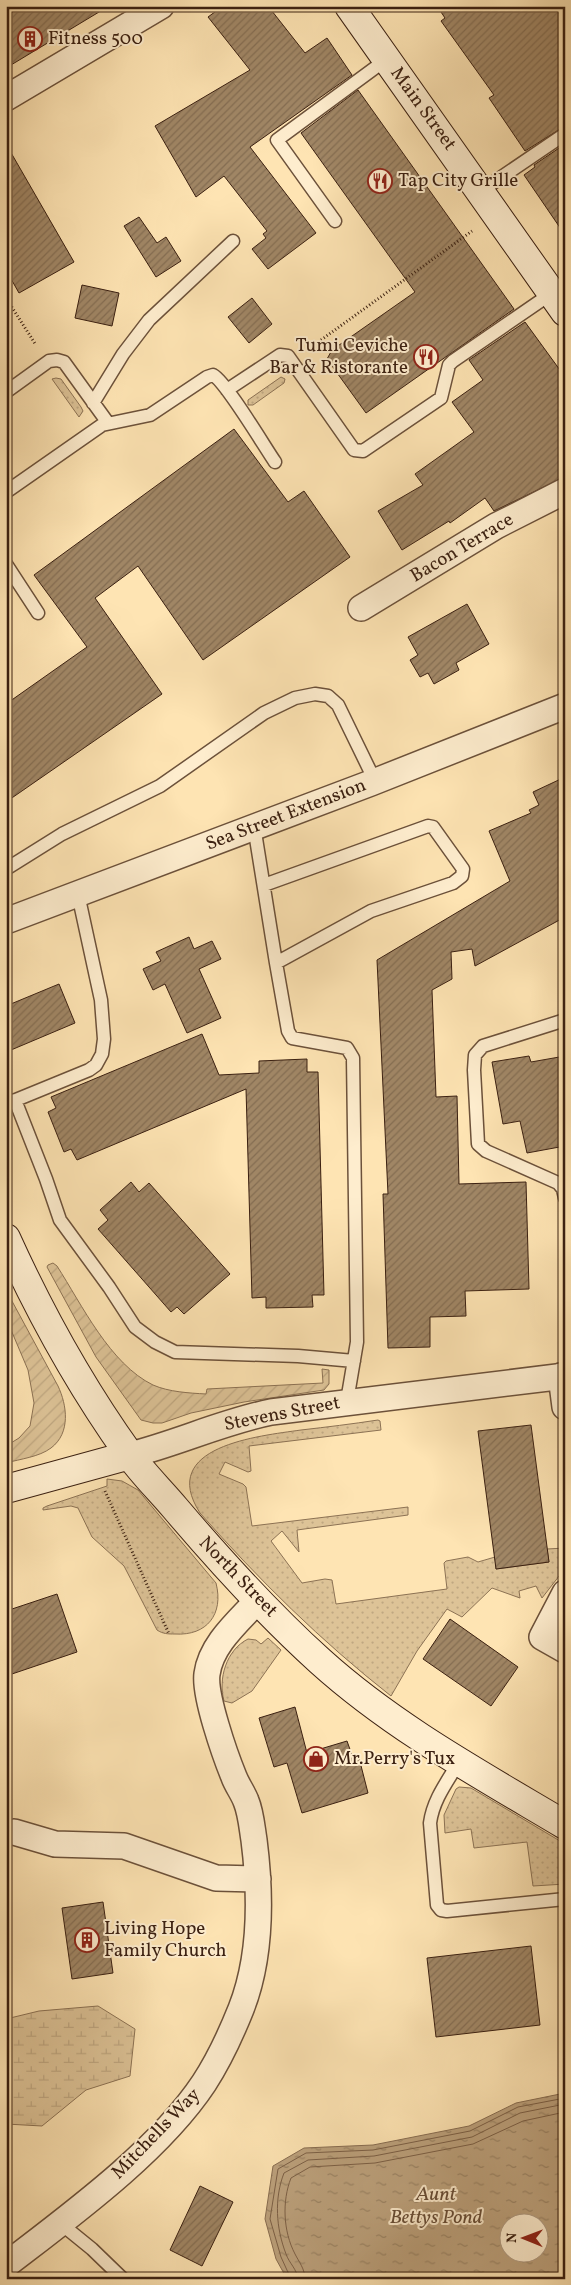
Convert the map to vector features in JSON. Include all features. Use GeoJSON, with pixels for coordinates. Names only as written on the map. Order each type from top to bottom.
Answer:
{"type":"FeatureCollection","features":[{"type":"Feature","properties":{"kind":"street","name":"Main Street"},"geometry":{"type":"LineString","coordinates":[[348,6],[481,191],[558,303]]}},
{"type":"Feature","properties":{"kind":"street"},"geometry":{"type":"LineString","coordinates":[[6,98],[151,9]]}},
{"type":"Feature","properties":{"kind":"street","name":"Bacon Terrace"},"geometry":{"type":"LineString","coordinates":[[361,608],[502,522],[565,491]]}},
{"type":"Feature","properties":{"kind":"street","name":"Sea Street Extension"},"geometry":{"type":"LineString","coordinates":[[6,921],[375,781],[565,706]]}},
{"type":"Feature","properties":{"kind":"street","name":"North Street"},"geometry":{"type":"LineString","coordinates":[[7,1240],[55,1334],[130,1455],[194,1531],[258,1600],[321,1662],[382,1709],[459,1762],[565,1825]]}},
{"type":"Feature","properties":{"kind":"street"},"geometry":{"type":"LineString","coordinates":[[563,1376],[565,1407]]}},
{"type":"Feature","properties":{"kind":"street","name":"Stevens Street"},"geometry":{"type":"LineString","coordinates":[[6,1489],[162,1447],[236,1420],[347,1401],[563,1376]]}},
{"type":"Feature","properties":{"kind":"street"},"geometry":{"type":"LineString","coordinates":[[565,1593],[542,1637],[565,1650]]}},
{"type":"Feature","properties":{"kind":"street","name":"Mitchells Way"},"geometry":{"type":"LineString","coordinates":[[6,2265],[104,2188],[158,2136],[191,2100],[217,2060],[242,2008],[250,1983],[257,1933],[258,1878],[252,1826],[247,1803],[234,1777],[207,1685],[209,1663],[214,1653],[225,1636],[258,1600]]}},
{"type":"Feature","properties":{"kind":"street"},"geometry":{"type":"LineString","coordinates":[[14,1832],[55,1844],[124,1846],[216,1878],[258,1878]]}},
{"type":"Feature","properties":{"kind":"lane"},"geometry":{"type":"LineString","coordinates":[[335,221],[277,140],[387,59]]}},
{"type":"Feature","properties":{"kind":"lane"},"geometry":{"type":"LineString","coordinates":[[481,191],[565,134]]}},
{"type":"Feature","properties":{"kind":"lane"},"geometry":{"type":"LineString","coordinates":[[93,403],[123,354],[149,320],[233,241]]}},
{"type":"Feature","properties":{"kind":"lane"},"geometry":{"type":"LineString","coordinates":[[227,390],[284,354],[288,356],[354,450],[363,451],[441,398],[449,365],[453,360],[558,303]]}},
{"type":"Feature","properties":{"kind":"lane"},"geometry":{"type":"LineString","coordinates":[[6,392],[49,362],[57,360],[64,362],[108,423]]}},
{"type":"Feature","properties":{"kind":"lane"},"geometry":{"type":"LineString","coordinates":[[6,492],[108,423],[150,415],[207,377],[213,375],[218,378],[227,390],[275,462]]}},
{"type":"Feature","properties":{"kind":"lane"},"geometry":{"type":"LineString","coordinates":[[6,564],[38,613]]}},
{"type":"Feature","properties":{"kind":"lane"},"geometry":{"type":"LineString","coordinates":[[6,868],[62,834],[160,786],[264,713],[295,698],[315,694],[328,696],[338,705],[375,781]]}},
{"type":"Feature","properties":{"kind":"lane"},"geometry":{"type":"LineString","coordinates":[[254,826],[288,1030],[292,1038],[347,1048],[353,1058],[357,1342],[347,1401]]}},
{"type":"Feature","properties":{"kind":"lane"},"geometry":{"type":"LineString","coordinates":[[264,885],[428,826],[433,827],[463,869],[462,876],[453,883],[370,911],[276,964]]}},
{"type":"Feature","properties":{"kind":"lane"},"geometry":{"type":"LineString","coordinates":[[78,894],[101,1000],[104,1039],[102,1054],[96,1065],[89,1070],[10,1102],[46,1179],[60,1220],[109,1287],[135,1327],[155,1342],[175,1352],[298,1356],[354,1361]]}},
{"type":"Feature","properties":{"kind":"lane"},"geometry":{"type":"LineString","coordinates":[[565,1020],[483,1046],[475,1055],[474,1070],[478,1144],[486,1151],[558,1183],[564,1189],[565,1198]]}},
{"type":"Feature","properties":{"kind":"lane"},"geometry":{"type":"LineString","coordinates":[[459,1762],[438,1796],[431,1814],[430,1823],[438,1905],[441,1910],[447,1911],[565,1899]]}},
{"type":"Feature","properties":{"kind":"lane"},"geometry":{"type":"LineString","coordinates":[[60,2223],[123,2279]]}},
{"type":"Feature","properties":{"kind":"path"},"geometry":{"type":"LineString","coordinates":[[321,340],[472,232]]}},
{"type":"Feature","properties":{"kind":"path"},"geometry":{"type":"LineString","coordinates":[[6,298],[23,327],[49,362]]}},
{"type":"Feature","properties":{"kind":"path"},"geometry":{"type":"LineString","coordinates":[[102,1483],[169,1634]]}},
{"type":"Feature","properties":{"kind":"green space"},"geometry":{"type":"Polygon","coordinates":[[[281,377],[285,379],[284,383],[253,405],[248,405],[248,400],[281,377]]]}},
{"type":"Feature","properties":{"kind":"green space"},"geometry":{"type":"Polygon","coordinates":[[[52,379],[61,379],[81,407],[83,411],[79,417],[52,379]]]}},
{"type":"Feature","properties":{"kind":"green space"},"geometry":{"type":"Polygon","coordinates":[[[53,1263],[57,1266],[110,1348],[123,1363],[153,1385],[172,1391],[206,1394],[207,1389],[323,1383],[322,1369],[329,1370],[329,1384],[324,1390],[244,1402],[191,1413],[162,1423],[141,1420],[96,1357],[47,1267],[53,1263]]]}},
{"type":"Feature","properties":{"kind":"green space"},"geometry":{"type":"Polygon","coordinates":[[[6,1290],[58,1386],[64,1402],[65,1418],[62,1435],[51,1448],[35,1456],[6,1463],[6,1446],[19,1438],[30,1426],[34,1403],[28,1370],[6,1318],[6,1290]]]}},
{"type":"Feature","properties":{"kind":"green space"},"geometry":{"type":"Polygon","coordinates":[[[380,1421],[381,1430],[249,1446],[251,1471],[248,1472],[225,1462],[219,1474],[246,1487],[252,1526],[408,1507],[408,1515],[297,1530],[299,1552],[282,1531],[271,1541],[302,1583],[325,1579],[332,1580],[336,1604],[447,1589],[444,1563],[446,1561],[468,1557],[478,1562],[495,1557],[496,1569],[549,1562],[547,1549],[565,1548],[563,1571],[542,1598],[536,1586],[519,1591],[520,1598],[492,1588],[462,1617],[447,1609],[417,1651],[391,1696],[315,1632],[268,1586],[200,1513],[190,1490],[192,1473],[202,1459],[219,1449],[239,1441],[261,1436],[380,1421]]]}},
{"type":"Feature","properties":{"kind":"green space"},"geometry":{"type":"Polygon","coordinates":[[[107,1479],[122,1481],[138,1490],[216,1583],[218,1594],[215,1613],[204,1627],[186,1634],[168,1634],[157,1630],[124,1566],[92,1537],[78,1508],[71,1506],[43,1510],[47,1506],[107,1486],[107,1479]]]}},
{"type":"Feature","properties":{"kind":"green space"},"geometry":{"type":"Polygon","coordinates":[[[268,1638],[281,1650],[252,1691],[232,1703],[224,1701],[222,1692],[223,1675],[234,1650],[248,1639],[256,1640],[261,1644],[268,1638]]]}},
{"type":"Feature","properties":{"kind":"green space"},"geometry":{"type":"Polygon","coordinates":[[[459,1787],[471,1788],[565,1844],[565,1884],[533,1886],[527,1842],[474,1848],[471,1829],[445,1833],[444,1815],[456,1789],[459,1787]]]}},
{"type":"Feature","properties":{"kind":"green space"},"geometry":{"type":"Polygon","coordinates":[[[98,2006],[135,2029],[130,2076],[86,2090],[42,2126],[6,2124],[6,2019],[39,2011],[98,2006]]]}},
{"type":"Feature","properties":{"kind":"water","name":"Aunt Bettys Pond"},"geometry":{"type":"Polygon","coordinates":[[[565,2093],[565,2279],[287,2279],[276,2259],[265,2219],[273,2166],[304,2148],[373,2145],[469,2126],[516,2103],[565,2093]]]}},
{"type":"Feature","properties":{"kind":"building","name":"Fitness 500"},"geometry":{"type":"Polygon","coordinates":[[[6,6],[109,6],[6,68],[6,6]]]}},
{"type":"Feature","properties":{"kind":"building"},"geometry":{"type":"Polygon","coordinates":[[[223,6],[268,6],[305,53],[327,38],[352,75],[250,147],[316,233],[268,269],[252,249],[266,238],[263,234],[267,231],[224,176],[196,197],[155,126],[250,70],[208,17],[223,6]]]}},
{"type":"Feature","properties":{"kind":"building"},"geometry":{"type":"Polygon","coordinates":[[[437,6],[554,6],[565,22],[565,126],[525,151],[489,98],[494,95],[441,21],[445,18],[437,6]]]}},
{"type":"Feature","properties":{"kind":"building"},"geometry":{"type":"Polygon","coordinates":[[[358,90],[514,309],[366,413],[327,359],[332,350],[415,292],[301,133],[358,90]]]}},
{"type":"Feature","properties":{"kind":"building"},"geometry":{"type":"Polygon","coordinates":[[[6,144],[74,262],[19,293],[6,270],[6,144]]]}},
{"type":"Feature","properties":{"kind":"building"},"geometry":{"type":"Polygon","coordinates":[[[565,144],[565,235],[524,175],[535,167],[534,165],[565,144]]]}},
{"type":"Feature","properties":{"kind":"building"},"geometry":{"type":"Polygon","coordinates":[[[139,217],[157,243],[166,237],[181,261],[156,277],[124,226],[139,217]]]}},
{"type":"Feature","properties":{"kind":"building"},"geometry":{"type":"Polygon","coordinates":[[[82,285],[119,293],[112,326],[75,318],[82,285]]]}},
{"type":"Feature","properties":{"kind":"building"},"geometry":{"type":"Polygon","coordinates":[[[252,298],[272,324],[249,343],[228,317],[252,298]]]}},
{"type":"Feature","properties":{"kind":"building"},"geometry":{"type":"Polygon","coordinates":[[[525,322],[565,377],[565,477],[494,511],[485,498],[450,523],[449,521],[402,550],[378,511],[423,485],[415,474],[474,432],[452,402],[483,380],[469,360],[525,322]]]}},
{"type":"Feature","properties":{"kind":"building"},"geometry":{"type":"Polygon","coordinates":[[[234,429],[288,502],[304,491],[350,557],[203,660],[138,566],[95,598],[162,694],[6,802],[6,704],[87,647],[34,575],[234,429]]]}},
{"type":"Feature","properties":{"kind":"building"},"geometry":{"type":"Polygon","coordinates":[[[467,604],[489,644],[456,663],[459,670],[434,684],[428,673],[420,677],[410,660],[418,655],[408,637],[467,604]]]}},
{"type":"Feature","properties":{"kind":"building"},"geometry":{"type":"Polygon","coordinates":[[[565,777],[565,917],[475,966],[472,949],[451,952],[452,979],[432,990],[436,1097],[457,1096],[459,1184],[526,1182],[529,1289],[465,1291],[466,1316],[430,1317],[430,1347],[388,1348],[383,1194],[388,1194],[377,960],[510,881],[489,831],[531,813],[529,810],[539,805],[533,792],[565,777]]]}},
{"type":"Feature","properties":{"kind":"building"},"geometry":{"type":"Polygon","coordinates":[[[189,937],[194,949],[212,941],[221,959],[199,969],[221,1018],[187,1033],[165,984],[153,990],[143,969],[161,961],[156,952],[189,937]]]}},
{"type":"Feature","properties":{"kind":"building"},"geometry":{"type":"Polygon","coordinates":[[[59,984],[75,1023],[11,1050],[6,1039],[6,1006],[59,984]]]}},
{"type":"Feature","properties":{"kind":"building"},"geometry":{"type":"Polygon","coordinates":[[[202,1034],[219,1075],[259,1073],[259,1061],[307,1059],[307,1072],[318,1072],[324,1295],[312,1295],[313,1307],[266,1308],[266,1297],[252,1298],[246,1089],[77,1160],[71,1149],[64,1152],[48,1112],[56,1108],[51,1097],[202,1034]]]}},
{"type":"Feature","properties":{"kind":"building"},"geometry":{"type":"Polygon","coordinates":[[[529,1056],[531,1062],[565,1056],[565,1146],[527,1153],[520,1121],[503,1124],[492,1062],[529,1056]]]}},
{"type":"Feature","properties":{"kind":"building"},"geometry":{"type":"Polygon","coordinates":[[[131,1182],[139,1192],[149,1183],[230,1274],[184,1314],[177,1307],[171,1312],[98,1229],[108,1220],[100,1210],[131,1182]]]}},
{"type":"Feature","properties":{"kind":"building"},"geometry":{"type":"Polygon","coordinates":[[[531,1425],[549,1562],[496,1569],[478,1431],[531,1425]]]}},
{"type":"Feature","properties":{"kind":"building"},"geometry":{"type":"Polygon","coordinates":[[[57,1594],[77,1652],[6,1676],[6,1611],[57,1594]]]}},
{"type":"Feature","properties":{"kind":"building"},"geometry":{"type":"Polygon","coordinates":[[[450,1619],[518,1667],[491,1706],[423,1659],[450,1619]]]}},
{"type":"Feature","properties":{"kind":"building","name":"Mr.Perry's Tux"},"geometry":{"type":"Polygon","coordinates":[[[295,1707],[307,1753],[347,1741],[352,1755],[358,1754],[368,1793],[302,1813],[287,1763],[274,1767],[259,1718],[295,1707]]]}},
{"type":"Feature","properties":{"kind":"building","name":"Living Hope Family Church"},"geometry":{"type":"Polygon","coordinates":[[[103,1902],[113,1973],[72,1979],[62,1908],[103,1902]]]}},
{"type":"Feature","properties":{"kind":"building"},"geometry":{"type":"Polygon","coordinates":[[[531,1946],[540,2025],[436,2037],[427,1958],[531,1946]]]}},
{"type":"Feature","properties":{"kind":"building"},"geometry":{"type":"Polygon","coordinates":[[[200,2186],[233,2202],[202,2266],[170,2250],[200,2186]]]}},
{"type":"Feature","properties":{"kind":"place","name":"Fitness 500"},"geometry":{"type":"Point","coordinates":[30,39]}},
{"type":"Feature","properties":{"kind":"place","name":"Tap City Grille"},"geometry":{"type":"Point","coordinates":[380,181]}},
{"type":"Feature","properties":{"kind":"place","name":"Tumi Ceviche Bar & Ristorante"},"geometry":{"type":"Point","coordinates":[426,357]}},
{"type":"Feature","properties":{"kind":"place","name":"Mr.Perry's Tux"},"geometry":{"type":"Point","coordinates":[316,1759]}},
{"type":"Feature","properties":{"kind":"place","name":"Living Hope Family Church"},"geometry":{"type":"Point","coordinates":[87,1940]}}]}
